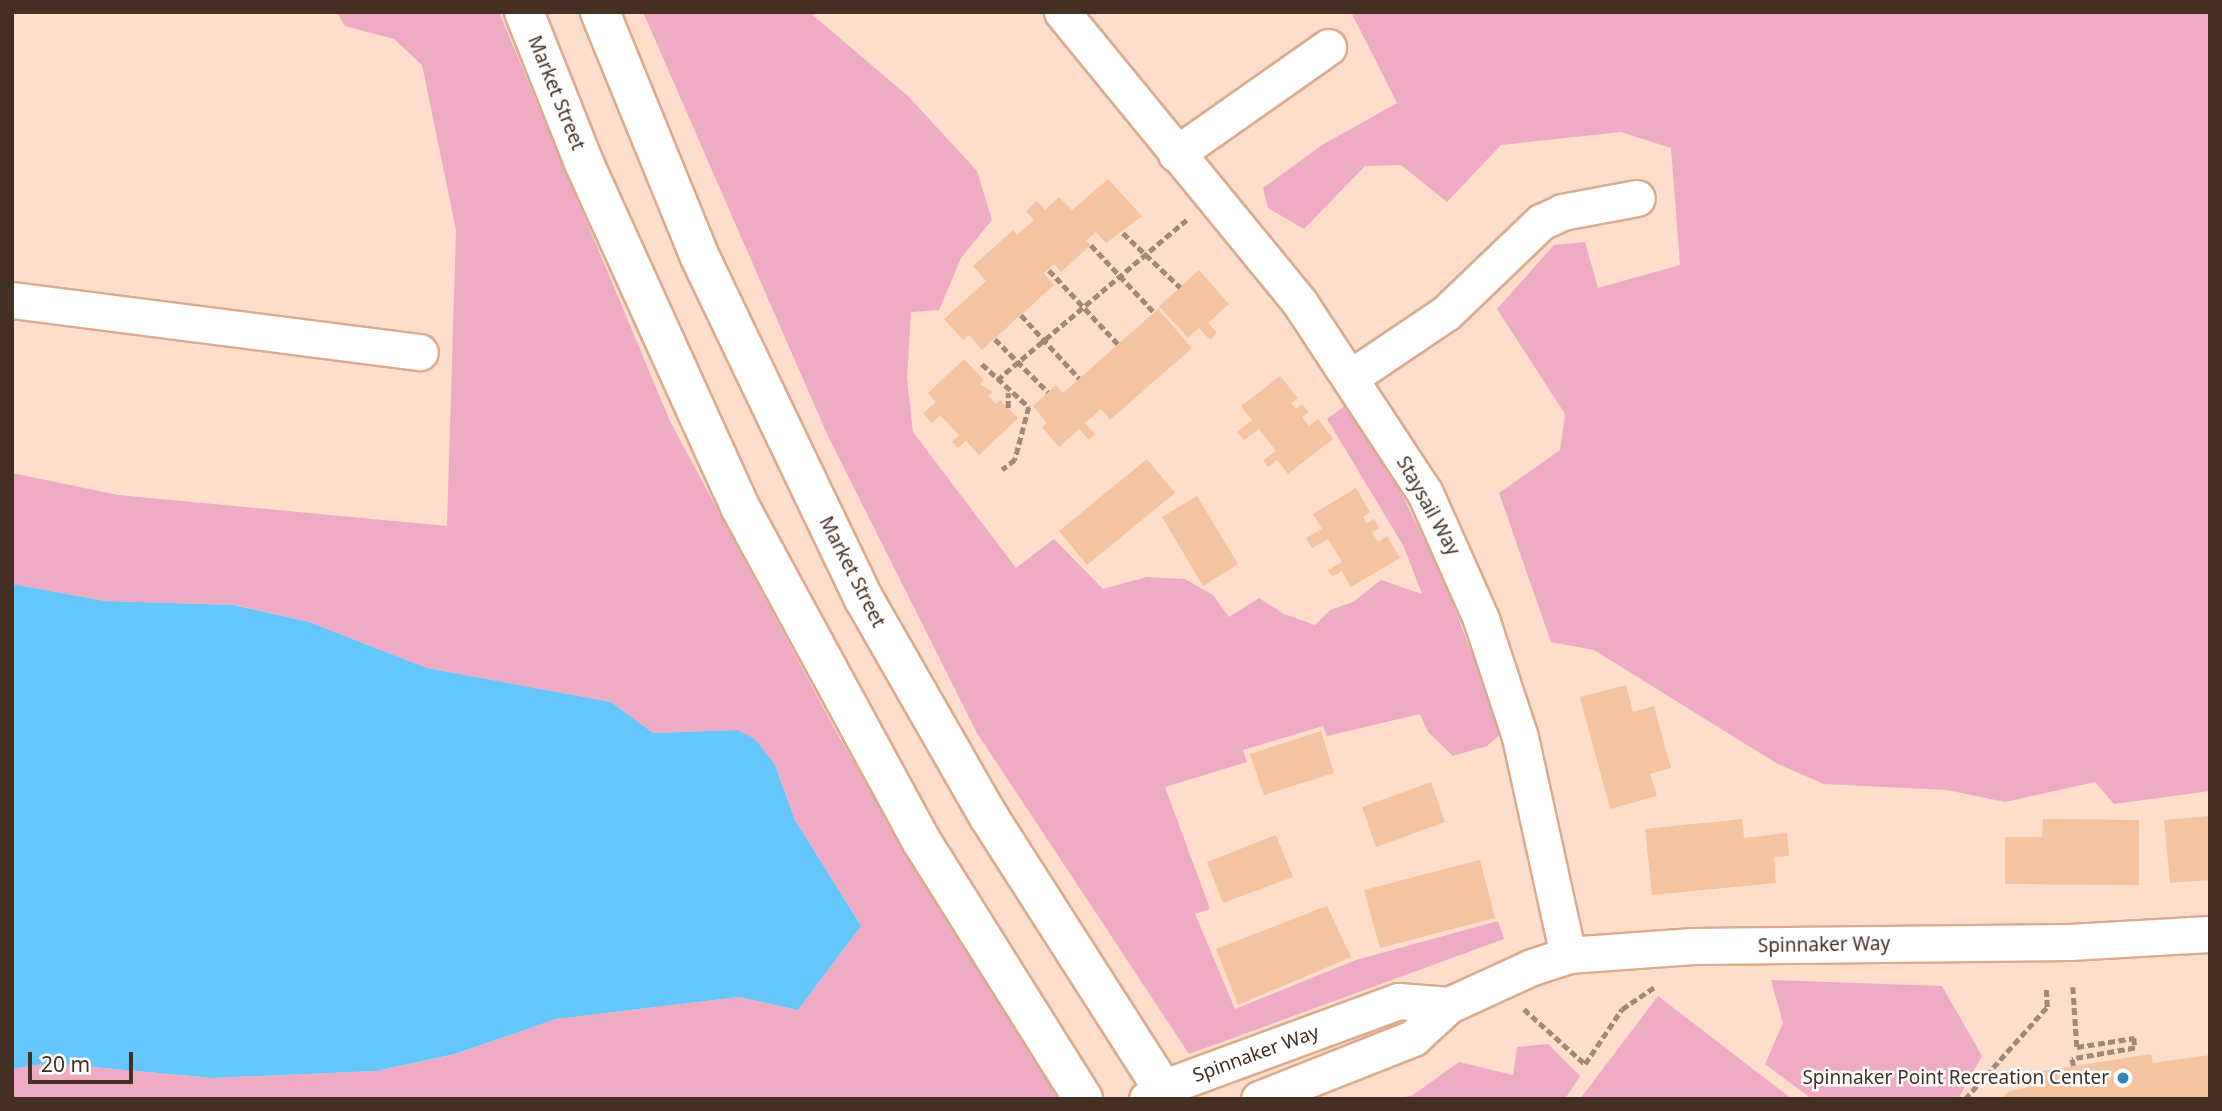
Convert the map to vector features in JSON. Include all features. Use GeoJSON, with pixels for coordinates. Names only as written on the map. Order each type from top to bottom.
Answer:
{"type":"FeatureCollection","features":[{"type":"Feature","properties":{"kind":"main road","name":"Market Street"},"geometry":{"type":"LineString","coordinates":[[524,12],[595,187],[740,507],[922,842],[1083,1099]]}},
{"type":"Feature","properties":{"kind":"main road","name":"Market Street"},"geometry":{"type":"LineString","coordinates":[[600,12],[699,255],[864,599],[989,817],[1159,1095]]}},
{"type":"Feature","properties":{"kind":"street","name":"Staysail Way"},"geometry":{"type":"LineString","coordinates":[[1062,12],[1175,154],[1300,303],[1424,493],[1481,619],[1520,737],[1568,955]]}},
{"type":"Feature","properties":{"kind":"street"},"geometry":{"type":"LineString","coordinates":[[1175,154],[1328,47]]}},
{"type":"Feature","properties":{"kind":"street"},"geometry":{"type":"LineString","coordinates":[[1350,377],[1446,313],[1541,222],[1562,212],[1637,198]]}},
{"type":"Feature","properties":{"kind":"street"},"geometry":{"type":"LineString","coordinates":[[12,300],[420,352]]}},
{"type":"Feature","properties":{"kind":"street","name":"Spinnaker Way"},"geometry":{"type":"LineString","coordinates":[[1259,1099],[1413,1038],[1448,1005],[1532,967],[1568,955],[1681,946],[2070,942],[2210,934]]}},
{"type":"Feature","properties":{"kind":"street","name":"Spinnaker Way"},"geometry":{"type":"LineString","coordinates":[[1159,1095],[1399,1001],[1448,1005]]}},
{"type":"Feature","properties":{"kind":"path"},"geometry":{"type":"LineString","coordinates":[[997,380],[1190,216]]}},
{"type":"Feature","properties":{"kind":"path"},"geometry":{"type":"LineString","coordinates":[[1123,233],[1180,287]]}},
{"type":"Feature","properties":{"kind":"path"},"geometry":{"type":"LineString","coordinates":[[1091,245],[1154,313]]}},
{"type":"Feature","properties":{"kind":"path"},"geometry":{"type":"LineString","coordinates":[[1049,270],[1118,344]]}},
{"type":"Feature","properties":{"kind":"path"},"geometry":{"type":"LineString","coordinates":[[1021,315],[1079,378]]}},
{"type":"Feature","properties":{"kind":"path"},"geometry":{"type":"LineString","coordinates":[[995,339],[1048,392]]}},
{"type":"Feature","properties":{"kind":"path"},"geometry":{"type":"LineString","coordinates":[[982,364],[1009,393],[1029,407],[1015,460],[1002,470]]}},
{"type":"Feature","properties":{"kind":"path"},"geometry":{"type":"LineString","coordinates":[[1008,408],[1009,393]]}},
{"type":"Feature","properties":{"kind":"path"},"geometry":{"type":"LineString","coordinates":[[1520,1005],[1585,1064],[1622,1009],[1644,991],[1667,981]]}},
{"type":"Feature","properties":{"kind":"path"},"geometry":{"type":"LineString","coordinates":[[2073,987],[2077,1047],[2134,1038],[2135,1048],[2072,1059],[2074,1066]]}},
{"type":"Feature","properties":{"kind":"path"},"geometry":{"type":"LineString","coordinates":[[1965,1099],[2048,1007],[2046,988]]}},
{"type":"Feature","properties":{"kind":"shaded area"},"geometry":{"type":"Polygon","coordinates":[[[337,12],[499,12],[670,421],[839,737],[1060,1099],[12,1099],[12,1069],[50,1063],[212,1078],[376,1071],[456,1054],[556,1019],[739,997],[798,1010],[861,926],[795,820],[775,765],[737,730],[653,733],[611,702],[427,668],[309,622],[235,605],[105,601],[12,584],[12,473],[118,495],[447,526],[456,230],[422,65],[394,39],[345,26],[337,12]]]}},
{"type":"Feature","properties":{"kind":"shaded area"},"geometry":{"type":"Polygon","coordinates":[[[643,12],[809,12],[908,96],[977,171],[992,220],[961,258],[939,310],[911,312],[907,378],[913,432],[1016,568],[1054,539],[1103,589],[1147,577],[1185,579],[1213,595],[1229,617],[1259,598],[1284,614],[1315,625],[1330,610],[1353,602],[1381,580],[1422,594],[1404,547],[1327,419],[1346,405],[1396,483],[1441,573],[1502,733],[1487,746],[1453,756],[1428,732],[1420,714],[1327,736],[1323,726],[1243,750],[1247,762],[1165,787],[1210,909],[1195,914],[1235,1009],[1356,960],[1498,921],[1504,939],[1189,1054],[977,733],[827,434],[643,12]]]}},
{"type":"Feature","properties":{"kind":"shaded area"},"geometry":{"type":"Polygon","coordinates":[[[1351,12],[2210,12],[2210,791],[2114,804],[2095,782],[2005,802],[1947,790],[1824,784],[1776,763],[1594,650],[1551,642],[1499,493],[1560,450],[1565,414],[1497,309],[1554,245],[1585,242],[1598,288],[1680,265],[1671,148],[1621,132],[1501,145],[1447,202],[1401,165],[1365,166],[1304,229],[1268,208],[1263,188],[1322,145],[1397,103],[1351,12]]]}},
{"type":"Feature","properties":{"kind":"shaded area"},"geometry":{"type":"Polygon","coordinates":[[[1771,980],[1942,986],[1982,1056],[1958,1099],[1812,1099],[1765,1064],[1783,1023],[1771,980]]]}},
{"type":"Feature","properties":{"kind":"shaded area"},"geometry":{"type":"Polygon","coordinates":[[[1658,996],[1792,1099],[1580,1099],[1658,996]]]}},
{"type":"Feature","properties":{"kind":"shaded area"},"geometry":{"type":"Polygon","coordinates":[[[1548,1044],[1580,1076],[1565,1099],[1398,1099],[1413,1095],[1459,1062],[1513,1075],[1517,1047],[1548,1044]]]}},
{"type":"Feature","properties":{"kind":"water"},"geometry":{"type":"Polygon","coordinates":[[[12,584],[105,601],[234,605],[309,622],[427,668],[611,702],[653,733],[737,730],[755,739],[775,765],[795,820],[861,926],[798,1010],[739,997],[556,1019],[455,1054],[376,1071],[212,1078],[50,1063],[12,1069],[12,584]]]}},
{"type":"Feature","properties":{"kind":"building"},"geometry":{"type":"Polygon","coordinates":[[[1108,179],[1142,216],[1106,243],[1096,232],[1086,241],[1091,245],[1061,272],[1054,264],[1044,273],[1054,285],[982,350],[969,335],[963,340],[944,319],[986,281],[973,266],[1013,230],[1017,235],[1034,220],[1026,211],[1037,201],[1045,210],[1059,197],[1072,210],[1108,179]]]}},
{"type":"Feature","properties":{"kind":"building"},"geometry":{"type":"Polygon","coordinates":[[[1199,270],[1229,304],[1208,323],[1217,333],[1210,340],[1199,328],[1188,338],[1159,306],[1199,270]]]}},
{"type":"Feature","properties":{"kind":"building"},"geometry":{"type":"Polygon","coordinates":[[[1158,309],[1192,348],[1110,420],[1101,409],[1085,423],[1095,434],[1089,440],[1079,429],[1059,447],[1042,427],[1047,423],[1033,406],[1056,385],[1063,393],[1158,309]]]}},
{"type":"Feature","properties":{"kind":"building"},"geometry":{"type":"Polygon","coordinates":[[[964,359],[984,380],[980,384],[993,392],[988,396],[996,404],[1000,400],[1018,418],[979,455],[966,441],[958,448],[952,442],[959,435],[940,415],[932,423],[923,413],[936,402],[928,393],[964,359]]]}},
{"type":"Feature","properties":{"kind":"building"},"geometry":{"type":"Polygon","coordinates":[[[1280,376],[1298,398],[1291,403],[1296,409],[1302,404],[1309,412],[1302,417],[1309,426],[1318,419],[1333,439],[1288,474],[1277,460],[1268,467],[1263,460],[1276,451],[1259,429],[1244,440],[1237,432],[1252,420],[1241,406],[1280,376]]]}},
{"type":"Feature","properties":{"kind":"building"},"geometry":{"type":"Polygon","coordinates":[[[1147,459],[1175,493],[1087,565],[1059,531],[1147,459]]]}},
{"type":"Feature","properties":{"kind":"building"},"geometry":{"type":"Polygon","coordinates":[[[1356,488],[1370,512],[1363,517],[1367,523],[1374,519],[1379,528],[1372,532],[1378,542],[1387,536],[1400,558],[1351,587],[1342,571],[1332,577],[1328,570],[1342,562],[1328,539],[1312,548],[1306,538],[1322,529],[1313,514],[1356,488]]]}},
{"type":"Feature","properties":{"kind":"building"},"geometry":{"type":"Polygon","coordinates":[[[1197,496],[1238,564],[1203,586],[1162,517],[1197,496]]]}},
{"type":"Feature","properties":{"kind":"building"},"geometry":{"type":"Polygon","coordinates":[[[1626,685],[1633,712],[1654,706],[1671,768],[1650,774],[1657,796],[1610,809],[1580,697],[1626,685]]]}},
{"type":"Feature","properties":{"kind":"building"},"geometry":{"type":"Polygon","coordinates":[[[1321,731],[1334,773],[1264,795],[1250,754],[1321,731]]]}},
{"type":"Feature","properties":{"kind":"building"},"geometry":{"type":"Polygon","coordinates":[[[1431,782],[1445,822],[1376,847],[1362,807],[1431,782]]]}},
{"type":"Feature","properties":{"kind":"building"},"geometry":{"type":"Polygon","coordinates":[[[2210,816],[2210,880],[2170,883],[2164,820],[2210,816]]]}},
{"type":"Feature","properties":{"kind":"building"},"geometry":{"type":"Polygon","coordinates":[[[1742,819],[1744,838],[1787,833],[1789,856],[1774,857],[1776,883],[1652,895],[1645,829],[1742,819]]]}},
{"type":"Feature","properties":{"kind":"building"},"geometry":{"type":"Polygon","coordinates":[[[2043,819],[2139,820],[2139,885],[2005,884],[2005,837],[2042,837],[2043,819]]]}},
{"type":"Feature","properties":{"kind":"building"},"geometry":{"type":"Polygon","coordinates":[[[1276,835],[1293,877],[1223,903],[1207,862],[1276,835]]]}},
{"type":"Feature","properties":{"kind":"building"},"geometry":{"type":"Polygon","coordinates":[[[1480,860],[1495,918],[1380,948],[1364,890],[1480,860]]]}},
{"type":"Feature","properties":{"kind":"building"},"geometry":{"type":"Polygon","coordinates":[[[1327,906],[1351,957],[1238,1005],[1216,949],[1327,906]]]}},
{"type":"Feature","properties":{"kind":"building","name":"Spinnaker Point Recreation Center"},"geometry":{"type":"Polygon","coordinates":[[[2151,1054],[2153,1063],[2210,1055],[2210,1099],[2000,1099],[2010,1091],[2037,1085],[2036,1072],[2151,1054]]]}},
{"type":"Feature","properties":{"kind":"place","name":"Spinnaker Point Recreation Center"},"geometry":{"type":"Point","coordinates":[2123,1078]}}]}
